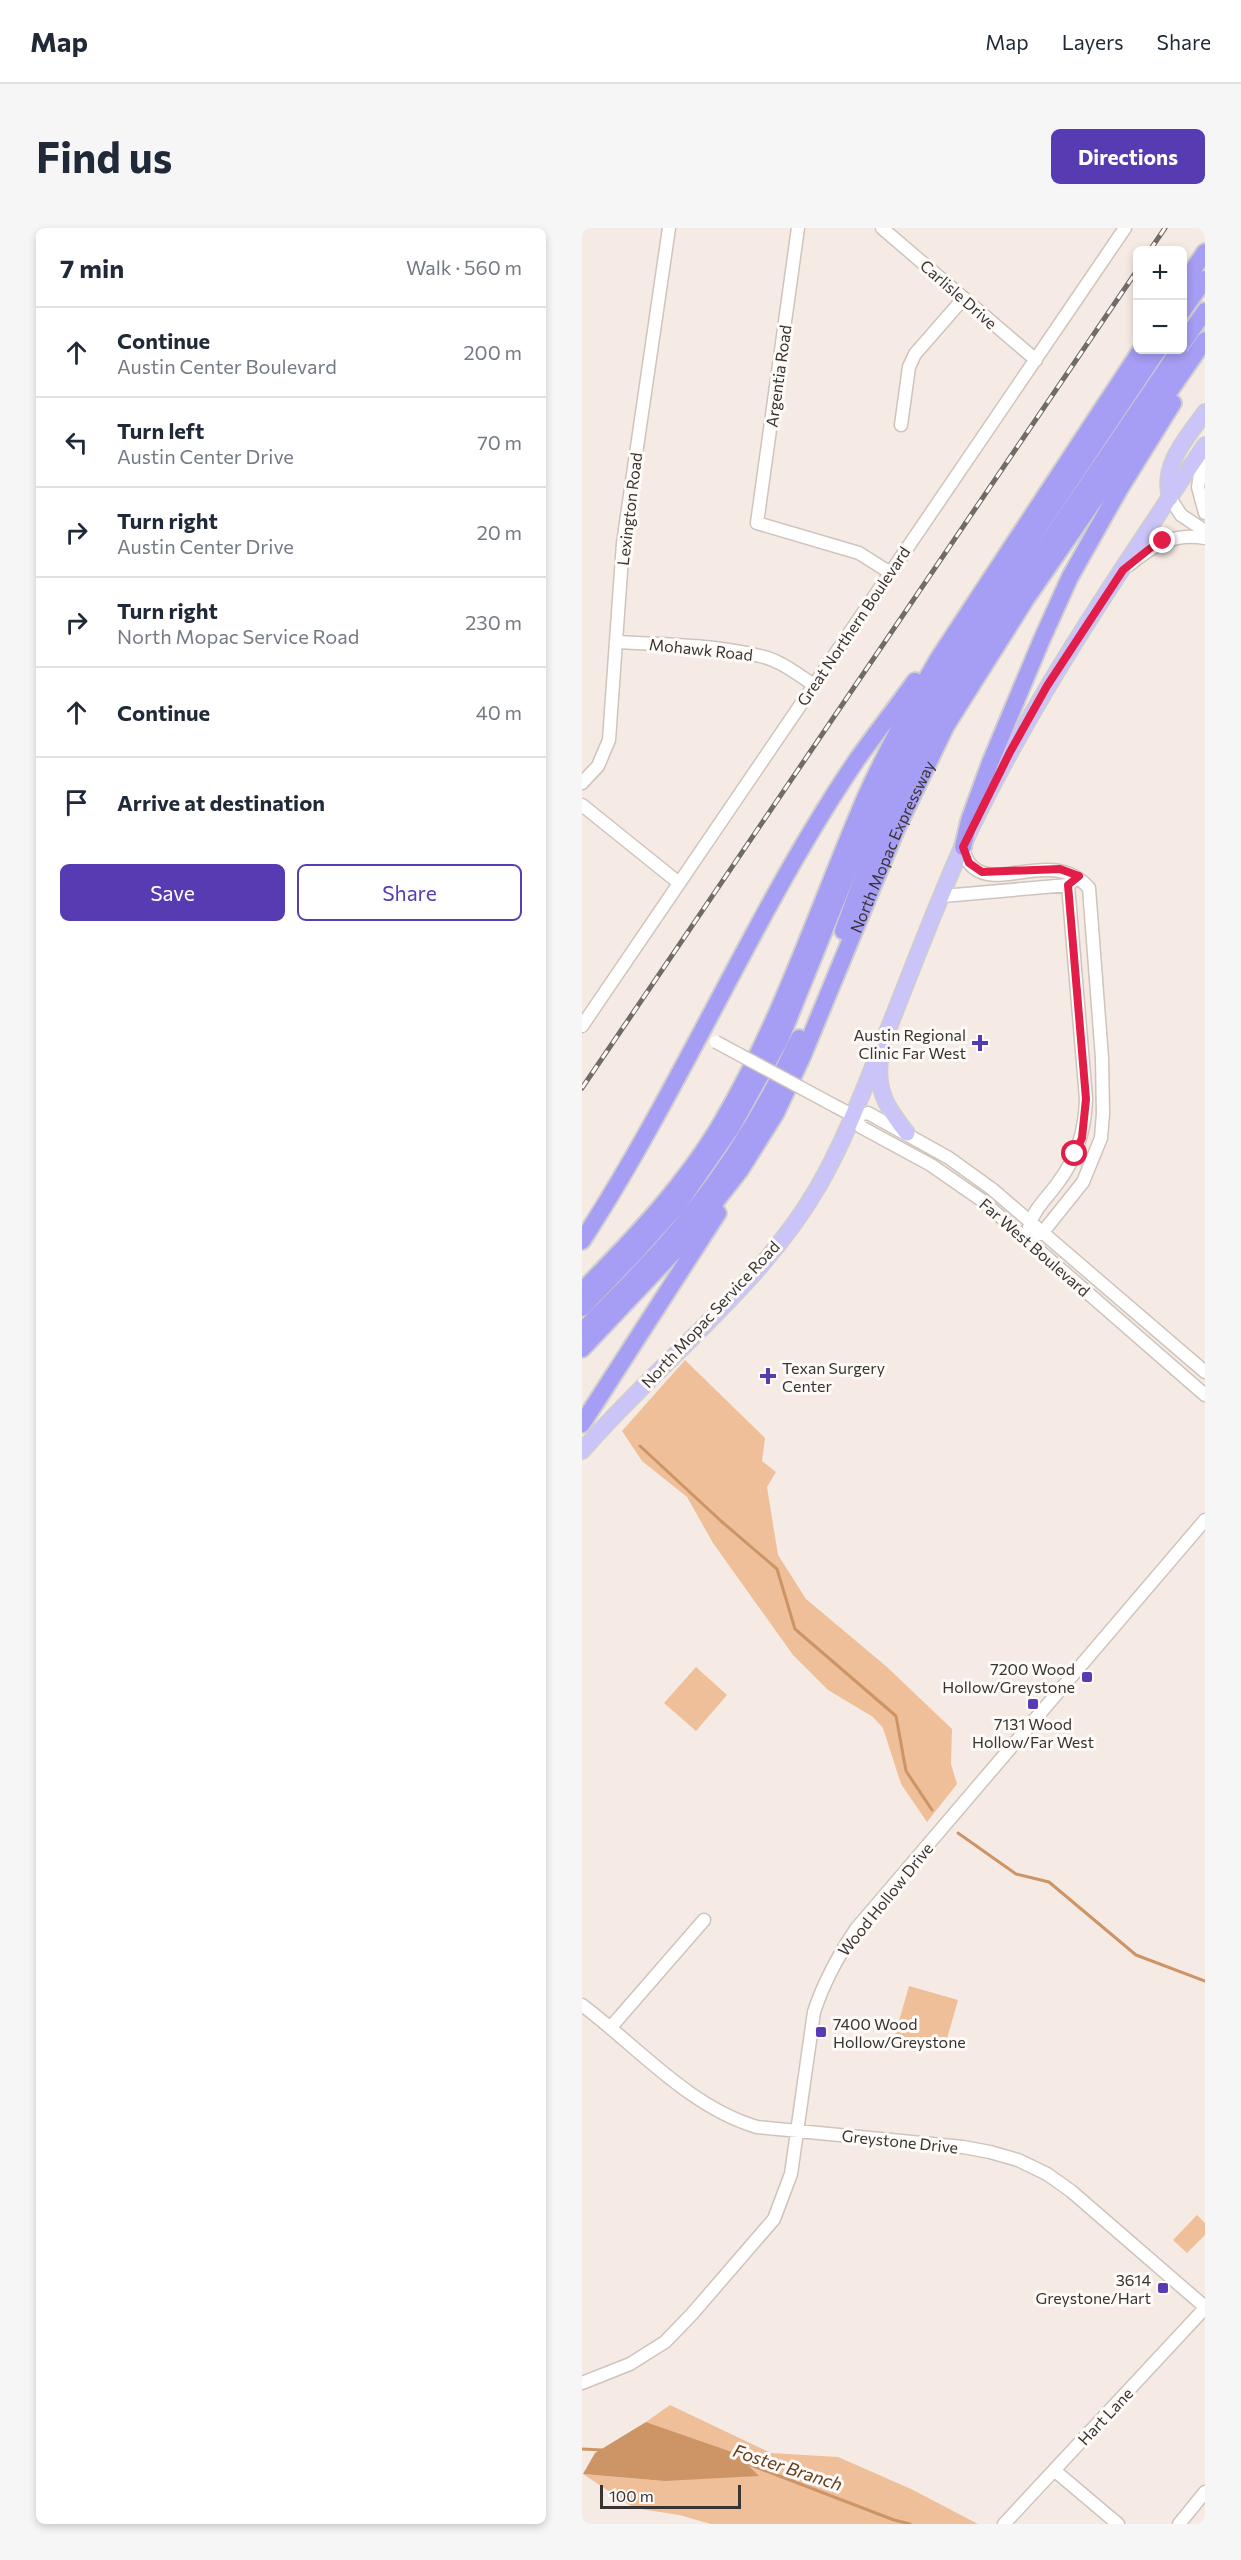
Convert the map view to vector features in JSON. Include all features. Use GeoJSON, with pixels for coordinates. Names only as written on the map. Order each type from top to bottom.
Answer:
{"type":"FeatureCollection","features":[{"type":"Feature","properties":{"kind":"highway"},"geometry":{"type":"LineString","coordinates":[[1187,279],[1205,252]]}},
{"type":"Feature","properties":{"kind":"highway"},"geometry":{"type":"LineString","coordinates":[[1187,305],[1205,279]]}},
{"type":"Feature","properties":{"kind":"highway"},"geometry":{"type":"LineString","coordinates":[[1187,337],[1205,311]]}},
{"type":"Feature","properties":{"kind":"highway","name":"North Mopac Expressway"},"geometry":{"type":"LineString","coordinates":[[582,1348],[688,1238],[741,1169],[776,1113],[803,1055],[915,787],[945,726],[983,664],[1205,340]]}},
{"type":"Feature","properties":{"kind":"highway"},"geometry":{"type":"LineString","coordinates":[[582,1291],[637,1233],[691,1167],[722,1122],[784,999],[867,794],[938,659],[1138,354]]}},
{"type":"Feature","properties":{"kind":"highway"},"geometry":{"type":"LineString","coordinates":[[582,1308],[678,1205],[732,1127],[780,1040],[868,822],[924,709],[1030,541],[1155,354]]}},
{"type":"Feature","properties":{"kind":"highway"},"geometry":{"type":"LineString","coordinates":[[582,1331],[650,1262],[692,1213],[747,1134],[769,1097],[812,1009],[881,828],[902,783],[961,673],[1176,354]]}},
{"type":"Feature","properties":{"kind":"highway"},"geometry":{"type":"LineString","coordinates":[[963,847],[969,820],[990,763],[1070,577],[1119,490],[1172,408],[1179,378]]}},
{"type":"Feature","properties":{"kind":"highway"},"geometry":{"type":"LineString","coordinates":[[582,1241],[708,1038],[753,935],[826,808],[856,762],[916,680],[938,659]]}},
{"type":"Feature","properties":{"kind":"highway"},"geometry":{"type":"LineString","coordinates":[[869,863],[896,811],[915,787]]}},
{"type":"Feature","properties":{"kind":"highway"},"geometry":{"type":"LineString","coordinates":[[582,1424],[724,1205],[741,1169]]}},
{"type":"Feature","properties":{"kind":"main road"},"geometry":{"type":"LineString","coordinates":[[1170,498],[1167,488],[1169,468],[1205,412]]}},
{"type":"Feature","properties":{"kind":"main road","name":"North Mopac Service Road"},"geometry":{"type":"LineString","coordinates":[[582,1450],[769,1254],[817,1189],[854,1116],[963,847],[1010,752],[1047,686],[1205,445]]}},
{"type":"Feature","properties":{"kind":"main road"},"geometry":{"type":"LineString","coordinates":[[882,1044],[879,1072],[881,1093],[889,1110],[907,1133]]}},
{"type":"Feature","properties":{"kind":"street","name":"Lexington Road"},"geometry":{"type":"LineString","coordinates":[[582,783],[598,766],[609,740],[623,543],[669,228]]}},
{"type":"Feature","properties":{"kind":"street","name":"Argentia Road"},"geometry":{"type":"LineString","coordinates":[[798,228],[757,523],[859,553],[889,572]]}},
{"type":"Feature","properties":{"kind":"street","name":"Carlisle Drive"},"geometry":{"type":"LineString","coordinates":[[882,228],[1036,360]]}},
{"type":"Feature","properties":{"kind":"street","name":"Great Northern Boulevard"},"geometry":{"type":"LineString","coordinates":[[582,1026],[889,572],[1036,360],[1122,229]]}},
{"type":"Feature","properties":{"kind":"street"},"geometry":{"type":"LineString","coordinates":[[902,426],[909,367],[915,354],[963,299]]}},
{"type":"Feature","properties":{"kind":"street"},"geometry":{"type":"LineString","coordinates":[[1205,445],[1198,487],[1205,513]]}},
{"type":"Feature","properties":{"kind":"street"},"geometry":{"type":"LineString","coordinates":[[1170,498],[1181,515],[1205,531]]}},
{"type":"Feature","properties":{"kind":"street"},"geometry":{"type":"LineString","coordinates":[[1123,570],[1153,546],[1163,541],[1192,536],[1205,538]]}},
{"type":"Feature","properties":{"kind":"street","name":"Mohawk Road"},"geometry":{"type":"LineString","coordinates":[[616,642],[682,645],[762,656],[787,666],[814,685]]}},
{"type":"Feature","properties":{"kind":"street"},"geometry":{"type":"LineString","coordinates":[[582,805],[679,883]]}},
{"type":"Feature","properties":{"kind":"street"},"geometry":{"type":"LineString","coordinates":[[963,847],[969,863],[982,872],[1060,869],[1079,876],[1089,888],[1102,1058],[1101,1138],[1091,1167],[1076,1191],[1043,1232],[1026,1239]]}},
{"type":"Feature","properties":{"kind":"street"},"geometry":{"type":"LineString","coordinates":[[943,896],[1068,885],[1079,876]]}},
{"type":"Feature","properties":{"kind":"street"},"geometry":{"type":"LineString","coordinates":[[1026,1239],[1030,1221],[1067,1170],[1082,1138],[1086,1099],[1068,885]]}},
{"type":"Feature","properties":{"kind":"street","name":"Far West Boulevard"},"geometry":{"type":"LineString","coordinates":[[708,1038],[854,1116],[861,1126],[931,1165],[980,1199],[1205,1395]]}},
{"type":"Feature","properties":{"kind":"street"},"geometry":{"type":"LineString","coordinates":[[1083,1065],[1102,1058]]}},
{"type":"Feature","properties":{"kind":"street","name":"Far West Boulevard"},"geometry":{"type":"LineString","coordinates":[[854,1116],[868,1113],[949,1158],[1030,1221],[1205,1372]]}},
{"type":"Feature","properties":{"kind":"street","name":"Wood Hollow Drive"},"geometry":{"type":"LineString","coordinates":[[582,2383],[630,2364],[665,2342],[755,2244],[774,2219],[791,2174],[814,2012],[822,1987],[836,1959],[856,1929],[1205,1520]]}},
{"type":"Feature","properties":{"kind":"street"},"geometry":{"type":"LineString","coordinates":[[611,2027],[704,1920]]}},
{"type":"Feature","properties":{"kind":"street","name":"Greystone Drive"},"geometry":{"type":"LineString","coordinates":[[582,2005],[717,2112],[736,2121],[757,2127],[963,2147],[1018,2160],[1047,2174],[1071,2191],[1205,2307]]}},
{"type":"Feature","properties":{"kind":"street","name":"Hart Lane"},"geometry":{"type":"LineString","coordinates":[[1004,2524],[1205,2307]]}},
{"type":"Feature","properties":{"kind":"street"},"geometry":{"type":"LineString","coordinates":[[1054,2470],[1118,2524]]}},
{"type":"Feature","properties":{"kind":"street"},"geometry":{"type":"LineString","coordinates":[[1179,2524],[1205,2492]]}},
{"type":"Feature","properties":{"kind":"shaded area"},"geometry":{"type":"Polygon","coordinates":[[[685,1360],[765,1438],[762,1461],[776,1472],[767,1487],[778,1555],[806,1599],[887,1667],[952,1729],[951,1764],[957,1784],[927,1822],[901,1784],[883,1728],[873,1717],[828,1690],[793,1655],[713,1543],[687,1497],[642,1461],[622,1431],[685,1360]]]}},
{"type":"Feature","properties":{"kind":"shaded area"},"geometry":{"type":"Polygon","coordinates":[[[696,1667],[727,1695],[696,1731],[664,1703],[696,1667]]]}},
{"type":"Feature","properties":{"kind":"shaded area"},"geometry":{"type":"Polygon","coordinates":[[[909,1986],[958,2000],[944,2049],[895,2035],[909,1986]]]}},
{"type":"Feature","properties":{"kind":"shaded area"},"geometry":{"type":"Polygon","coordinates":[[[1197,2215],[1205,2223],[1205,2235],[1187,2253],[1173,2240],[1197,2215]]]}},
{"type":"Feature","properties":{"kind":"shaded area"},"geometry":{"type":"Polygon","coordinates":[[[670,2405],[771,2453],[838,2457],[911,2489],[978,2524],[711,2524],[679,2515],[634,2508],[583,2474],[664,2481],[735,2453],[646,2422],[670,2405]]]}},
{"type":"Feature","properties":{"kind":"shaded area"},"geometry":{"type":"Polygon","coordinates":[[[646,2422],[735,2453],[759,2476],[664,2481],[583,2474],[595,2453],[646,2422]]]}},
{"type":"Feature","properties":{"kind":"waterway"},"geometry":{"type":"LineString","coordinates":[[640,1446],[777,1569],[795,1629],[896,1716],[906,1771],[932,1810]]}},
{"type":"Feature","properties":{"kind":"waterway"},"geometry":{"type":"LineString","coordinates":[[958,1833],[1016,1874],[1049,1882],[1136,1955],[1205,1981]]}},
{"type":"Feature","properties":{"kind":"waterway","name":"Foster Branch"},"geometry":{"type":"LineString","coordinates":[[582,2449],[602,2450]]}},
{"type":"Feature","properties":{"kind":"waterway","name":"Foster Branch"},"geometry":{"type":"LineString","coordinates":[[743,2462],[894,2520],[910,2524]]}},
{"type":"Feature","properties":{"kind":"railway"},"geometry":{"type":"LineString","coordinates":[[1153,246],[1165,228]]}},
{"type":"Feature","properties":{"kind":"railway"},"geometry":{"type":"LineString","coordinates":[[582,1088],[1133,276]]}},
{"type":"Feature","properties":{"kind":"place","name":"Austin Regional Clinic Far West"},"geometry":{"type":"Point","coordinates":[980,1043]}},
{"type":"Feature","properties":{"kind":"place","name":"Texan Surgery Center"},"geometry":{"type":"Point","coordinates":[768,1376]}},
{"type":"Feature","properties":{"kind":"place","name":"7200 Wood Hollow/Greystone"},"geometry":{"type":"Point","coordinates":[1087,1677]}},
{"type":"Feature","properties":{"kind":"place","name":"7131 Wood Hollow/Far West"},"geometry":{"type":"Point","coordinates":[1033,1704]}},
{"type":"Feature","properties":{"kind":"place","name":"7400 Wood Hollow/Greystone"},"geometry":{"type":"Point","coordinates":[821,2032]}},
{"type":"Feature","properties":{"kind":"place","name":"3614 Greystone/Hart"},"geometry":{"type":"Point","coordinates":[1163,2288]}},
{"type":"Feature","properties":{"kind":"route"},"geometry":{"type":"LineString","coordinates":[[1075,1154],[1082,1138],[1086,1099],[1068,885],[1079,876],[1060,869],[982,872],[975,870],[969,863],[963,847],[1010,752],[1047,686],[1123,570],[1153,546],[1163,541]]}}]}
